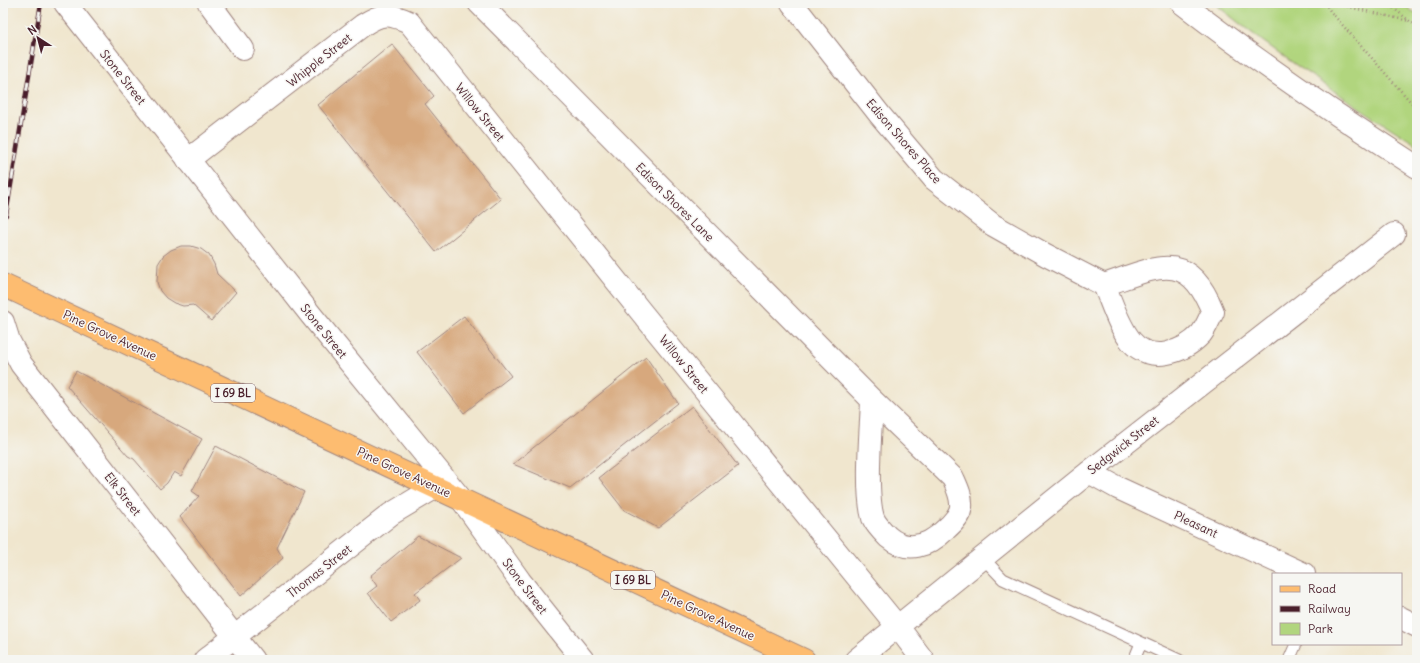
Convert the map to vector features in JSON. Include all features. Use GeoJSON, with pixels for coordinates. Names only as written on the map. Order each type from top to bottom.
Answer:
{"type":"FeatureCollection","features":[{"type":"Feature","properties":{"kind":"main road","name":"Pine Grove Avenue"},"geometry":{"type":"LineString","coordinates":[[3,285],[804,660]]}},
{"type":"Feature","properties":{"kind":"street","name":"Stone Street"},"geometry":{"type":"LineString","coordinates":[[65,3],[316,321],[462,500],[520,581],[582,660]]}},
{"type":"Feature","properties":{"kind":"street"},"geometry":{"type":"LineString","coordinates":[[209,3],[243,49]]}},
{"type":"Feature","properties":{"kind":"street"},"geometry":{"type":"LineString","coordinates":[[363,25],[367,3]]}},
{"type":"Feature","properties":{"kind":"street","name":"Edison Shores Lane"},"geometry":{"type":"LineString","coordinates":[[479,3],[872,400],[953,478],[959,491],[961,508],[953,524],[938,538],[926,545],[913,548],[895,543],[883,532],[874,519],[870,494],[872,400]]}},
{"type":"Feature","properties":{"kind":"street","name":"Edison Shores Place"},"geometry":{"type":"LineString","coordinates":[[792,3],[880,115],[934,179],[993,225],[1104,285]]}},
{"type":"Feature","properties":{"kind":"street"},"geometry":{"type":"LineString","coordinates":[[1182,3],[1240,48],[1312,99],[1417,166]]}},
{"type":"Feature","properties":{"kind":"street","name":"Whipple Street"},"geometry":{"type":"LineString","coordinates":[[188,160],[363,25],[378,16],[394,15],[409,22],[445,68]]}},
{"type":"Feature","properties":{"kind":"street","name":"Willow Street"},"geometry":{"type":"LineString","coordinates":[[445,68],[895,624],[922,660]]}},
{"type":"Feature","properties":{"kind":"street","name":"Sedgwick Street"},"geometry":{"type":"LineString","coordinates":[[856,660],[895,624],[983,558],[1088,472],[1394,234]]}},
{"type":"Feature","properties":{"kind":"street"},"geometry":{"type":"LineString","coordinates":[[1167,266],[1184,272],[1197,282],[1206,296],[1212,312],[1202,333],[1184,348],[1165,355],[1146,351],[1131,342],[1121,326],[1104,285],[1154,268],[1167,266]]}},
{"type":"Feature","properties":{"kind":"street","name":"Elk Street"},"geometry":{"type":"LineString","coordinates":[[3,322],[20,364],[253,660]]}},
{"type":"Feature","properties":{"kind":"street","name":"Pleasant"},"geometry":{"type":"LineString","coordinates":[[1088,472],[1118,488],[1302,573]]}},
{"type":"Feature","properties":{"kind":"street","name":"Thomas Street"},"geometry":{"type":"LineString","coordinates":[[205,660],[391,514],[436,487]]}},
{"type":"Feature","properties":{"kind":"street"},"geometry":{"type":"LineString","coordinates":[[1402,618],[1417,626]]}},
{"type":"Feature","properties":{"kind":"lane"},"geometry":{"type":"LineString","coordinates":[[983,558],[1003,580],[1177,660]]}},
{"type":"Feature","properties":{"kind":"lane"},"geometry":{"type":"LineString","coordinates":[[1134,660],[1142,643]]}},
{"type":"Feature","properties":{"kind":"lane"},"geometry":{"type":"LineString","coordinates":[[1289,660],[1296,645]]}},
{"type":"Feature","properties":{"kind":"path"},"geometry":{"type":"LineString","coordinates":[[1325,3],[1335,17],[1417,110]]}},
{"type":"Feature","properties":{"kind":"path"},"geometry":{"type":"LineString","coordinates":[[1332,3],[1409,21]]}},
{"type":"Feature","properties":{"kind":"path"},"geometry":{"type":"LineString","coordinates":[[1387,3],[1417,27]]}},
{"type":"Feature","properties":{"kind":"green space"},"geometry":{"type":"Polygon","coordinates":[[[1214,3],[1402,3],[1417,15],[1417,145],[1288,59],[1214,3]]]}},
{"type":"Feature","properties":{"kind":"building"},"geometry":{"type":"Polygon","coordinates":[[[392,44],[434,96],[425,104],[501,199],[436,252],[318,105],[392,44]]]}},
{"type":"Feature","properties":{"kind":"building"},"geometry":{"type":"Polygon","coordinates":[[[181,246],[191,246],[201,249],[209,255],[217,274],[236,292],[211,321],[193,305],[183,306],[174,303],[166,298],[160,291],[157,282],[158,264],[163,256],[171,250],[181,246]]]}},
{"type":"Feature","properties":{"kind":"building"},"geometry":{"type":"Polygon","coordinates":[[[464,316],[511,376],[464,413],[417,352],[464,316]]]}},
{"type":"Feature","properties":{"kind":"building"},"geometry":{"type":"Polygon","coordinates":[[[646,357],[678,403],[570,488],[513,464],[646,357]]]}},
{"type":"Feature","properties":{"kind":"building"},"geometry":{"type":"Polygon","coordinates":[[[76,371],[202,439],[181,476],[174,472],[167,483],[160,489],[134,459],[128,456],[67,386],[76,371]]]}},
{"type":"Feature","properties":{"kind":"building"},"geometry":{"type":"Polygon","coordinates":[[[692,406],[738,466],[658,528],[624,510],[599,478],[692,406]]]}},
{"type":"Feature","properties":{"kind":"building"},"geometry":{"type":"Polygon","coordinates":[[[216,446],[304,492],[277,548],[283,558],[241,596],[180,517],[199,496],[192,491],[216,446]]]}},
{"type":"Feature","properties":{"kind":"building"},"geometry":{"type":"Polygon","coordinates":[[[418,536],[461,558],[415,593],[420,600],[391,622],[368,593],[377,586],[370,576],[418,536]]]}},
{"type":"Feature","properties":{"kind":"railway"},"geometry":{"type":"LineString","coordinates":[[6,215],[41,3]]}}]}
